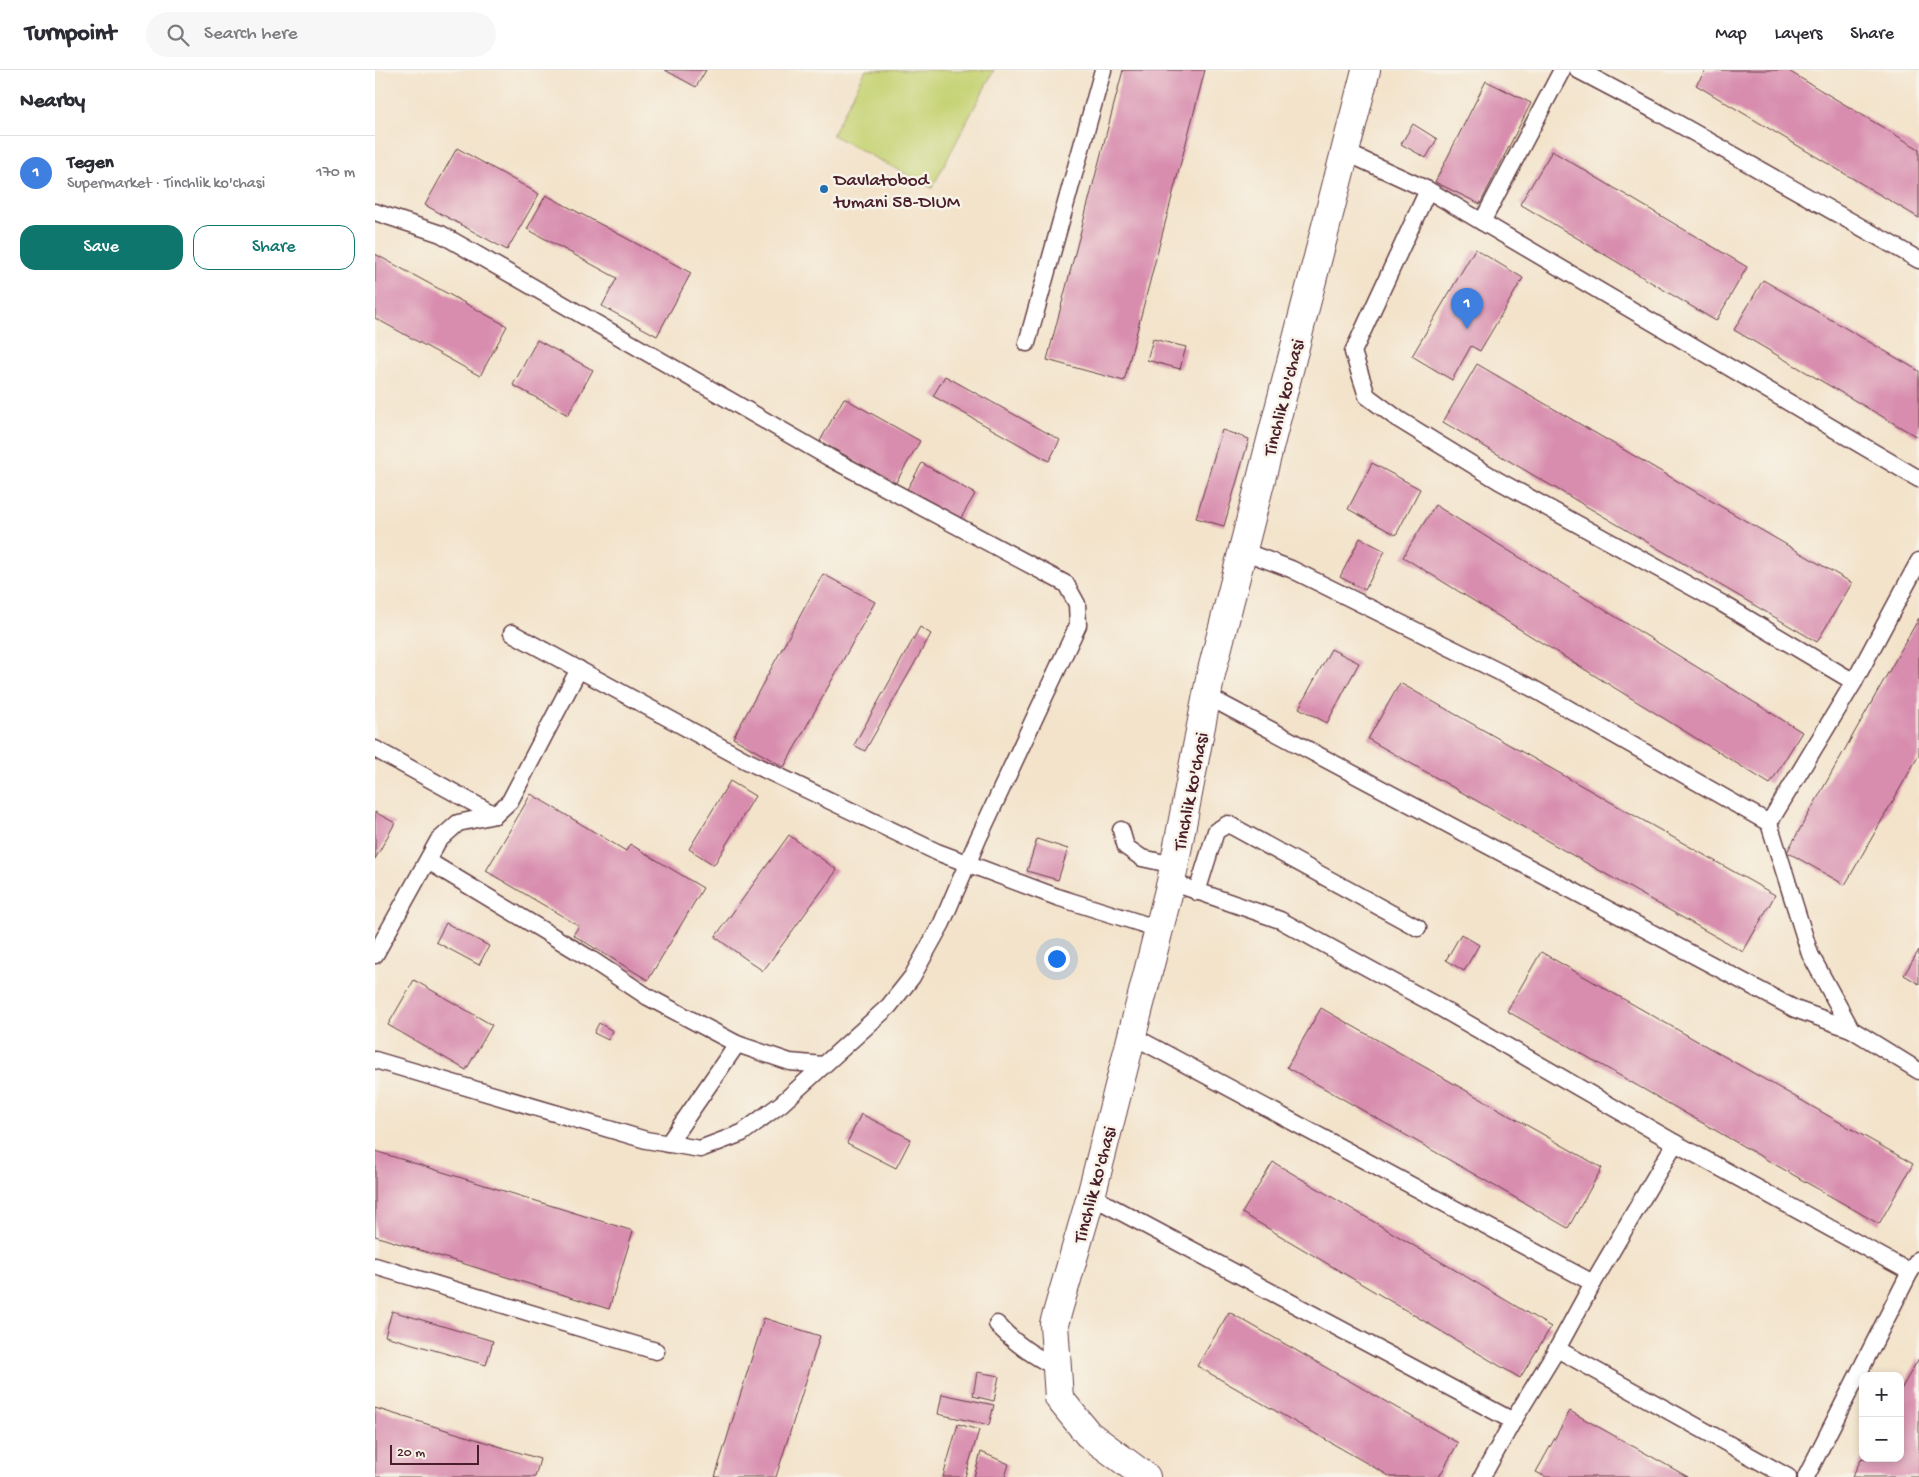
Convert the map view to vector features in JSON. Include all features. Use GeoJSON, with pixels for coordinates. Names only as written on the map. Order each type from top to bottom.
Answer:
{"type":"FeatureCollection","features":[{"type":"Feature","properties":{"kind":"street","name":"Tinchlik ko'chasi"},"geometry":{"type":"LineString","coordinates":[[1146,1477],[1088,1434],[1059,1398],[1054,1324],[1091,1196],[1173,874],[1211,674],[1366,70]]}},
{"type":"Feature","properties":{"kind":"lane"},"geometry":{"type":"LineString","coordinates":[[1027,343],[1103,70]]}},
{"type":"Feature","properties":{"kind":"lane"},"geometry":{"type":"LineString","coordinates":[[1482,222],[1562,70]]}},
{"type":"Feature","properties":{"kind":"lane"},"geometry":{"type":"LineString","coordinates":[[1578,70],[1654,110],[1919,260]]}},
{"type":"Feature","properties":{"kind":"lane"},"geometry":{"type":"LineString","coordinates":[[1345,152],[1428,190],[1919,479]]}},
{"type":"Feature","properties":{"kind":"lane"},"geometry":{"type":"LineString","coordinates":[[1428,190],[1353,352],[1367,396],[1398,419],[1499,482],[1723,604],[1853,682]]}},
{"type":"Feature","properties":{"kind":"lane"},"geometry":{"type":"LineString","coordinates":[[375,212],[441,234],[831,458],[1066,584],[1077,604],[1078,625],[978,839],[942,923],[912,977],[889,1006],[781,1104],[742,1133],[701,1149],[646,1140],[375,1060]]}},
{"type":"Feature","properties":{"kind":"lane"},"geometry":{"type":"LineString","coordinates":[[1243,551],[1291,569],[1532,688],[1769,823],[1810,954],[1851,1029]]}},
{"type":"Feature","properties":{"kind":"lane"},"geometry":{"type":"LineString","coordinates":[[1769,823],[1853,682],[1919,561]]}},
{"type":"Feature","properties":{"kind":"lane"},"geometry":{"type":"LineString","coordinates":[[512,633],[745,760],[937,852],[1065,900],[1159,929]]}},
{"type":"Feature","properties":{"kind":"lane"},"geometry":{"type":"LineString","coordinates":[[375,955],[438,842],[458,823],[495,815],[510,801],[579,669]]}},
{"type":"Feature","properties":{"kind":"lane"},"geometry":{"type":"LineString","coordinates":[[1207,696],[1795,1009],[1851,1029],[1919,1071]]}},
{"type":"Feature","properties":{"kind":"lane"},"geometry":{"type":"LineString","coordinates":[[375,749],[495,815]]}},
{"type":"Feature","properties":{"kind":"lane"},"geometry":{"type":"LineString","coordinates":[[1197,892],[1216,831],[1228,824],[1418,928]]}},
{"type":"Feature","properties":{"kind":"lane"},"geometry":{"type":"LineString","coordinates":[[1121,830],[1126,847],[1142,858],[1173,874],[1197,892],[1280,920],[1432,1003],[1675,1143],[1915,1265],[1806,1477]]}},
{"type":"Feature","properties":{"kind":"lane"},"geometry":{"type":"LineString","coordinates":[[428,861],[592,960],[648,997],[737,1044],[790,1062],[823,1065]]}},
{"type":"Feature","properties":{"kind":"lane"},"geometry":{"type":"LineString","coordinates":[[1131,1035],[1593,1283]]}},
{"type":"Feature","properties":{"kind":"lane"},"geometry":{"type":"LineString","coordinates":[[669,1144],[737,1044]]}},
{"type":"Feature","properties":{"kind":"lane"},"geometry":{"type":"LineString","coordinates":[[1482,1477],[1675,1143]]}},
{"type":"Feature","properties":{"kind":"lane"},"geometry":{"type":"LineString","coordinates":[[1091,1196],[1513,1421]]}},
{"type":"Feature","properties":{"kind":"lane"},"geometry":{"type":"LineString","coordinates":[[375,1266],[656,1351]]}},
{"type":"Feature","properties":{"kind":"lane"},"geometry":{"type":"LineString","coordinates":[[997,1324],[1010,1339],[1031,1355],[1057,1368]]}},
{"type":"Feature","properties":{"kind":"lane"},"geometry":{"type":"LineString","coordinates":[[1557,1350],[1788,1477]]}},
{"type":"Feature","properties":{"kind":"green space"},"geometry":{"type":"Polygon","coordinates":[[[866,70],[994,70],[932,188],[832,135],[866,70]]]}},
{"type":"Feature","properties":{"kind":"building"},"geometry":{"type":"Polygon","coordinates":[[[665,70],[706,70],[696,87],[665,70]]]}},
{"type":"Feature","properties":{"kind":"building"},"geometry":{"type":"Polygon","coordinates":[[[1123,70],[1205,70],[1124,381],[1047,360],[1123,70]]]}},
{"type":"Feature","properties":{"kind":"building"},"geometry":{"type":"Polygon","coordinates":[[[1706,70],[1787,70],[1919,149],[1919,218],[1696,85],[1706,70]]]}},
{"type":"Feature","properties":{"kind":"building"},"geometry":{"type":"Polygon","coordinates":[[[1486,81],[1531,103],[1480,204],[1435,182],[1486,81]]]}},
{"type":"Feature","properties":{"kind":"building"},"geometry":{"type":"Polygon","coordinates":[[[1413,124],[1437,139],[1426,158],[1401,144],[1413,124]]]}},
{"type":"Feature","properties":{"kind":"building"},"geometry":{"type":"Polygon","coordinates":[[[457,148],[539,194],[507,250],[425,205],[457,148]]]}},
{"type":"Feature","properties":{"kind":"building"},"geometry":{"type":"Polygon","coordinates":[[[1552,151],[1747,267],[1716,321],[1520,204],[1552,151]]]}},
{"type":"Feature","properties":{"kind":"building"},"geometry":{"type":"Polygon","coordinates":[[[546,195],[691,273],[657,336],[602,306],[617,278],[527,229],[546,195]]]}},
{"type":"Feature","properties":{"kind":"building"},"geometry":{"type":"Polygon","coordinates":[[[1475,249],[1523,278],[1480,351],[1471,346],[1452,380],[1412,356],[1475,249]]]}},
{"type":"Feature","properties":{"kind":"building"},"geometry":{"type":"Polygon","coordinates":[[[375,254],[507,326],[480,376],[375,318],[375,254]]]}},
{"type":"Feature","properties":{"kind":"building"},"geometry":{"type":"Polygon","coordinates":[[[1763,280],[1919,371],[1919,438],[1734,330],[1763,280]]]}},
{"type":"Feature","properties":{"kind":"building"},"geometry":{"type":"Polygon","coordinates":[[[1153,339],[1186,347],[1180,369],[1147,360],[1153,339]]]}},
{"type":"Feature","properties":{"kind":"building"},"geometry":{"type":"Polygon","coordinates":[[[537,340],[593,370],[568,415],[513,385],[537,340]]]}},
{"type":"Feature","properties":{"kind":"building"},"geometry":{"type":"Polygon","coordinates":[[[1477,364],[1852,583],[1817,642],[1443,422],[1477,364]]]}},
{"type":"Feature","properties":{"kind":"building"},"geometry":{"type":"Polygon","coordinates":[[[945,376],[1060,440],[1049,461],[933,396],[945,376]]]}},
{"type":"Feature","properties":{"kind":"building"},"geometry":{"type":"Polygon","coordinates":[[[844,398],[920,441],[895,484],[820,441],[844,398]]]}},
{"type":"Feature","properties":{"kind":"building"},"geometry":{"type":"Polygon","coordinates":[[[1222,430],[1249,439],[1224,526],[1196,518],[1222,430]]]}},
{"type":"Feature","properties":{"kind":"building"},"geometry":{"type":"Polygon","coordinates":[[[922,463],[975,494],[958,523],[905,493],[922,463]]]}},
{"type":"Feature","properties":{"kind":"building"},"geometry":{"type":"Polygon","coordinates":[[[1372,463],[1420,489],[1396,535],[1348,509],[1372,463]]]}},
{"type":"Feature","properties":{"kind":"building"},"geometry":{"type":"Polygon","coordinates":[[[1435,505],[1802,732],[1770,784],[1403,557],[1435,505]]]}},
{"type":"Feature","properties":{"kind":"building"},"geometry":{"type":"Polygon","coordinates":[[[1360,538],[1385,551],[1365,590],[1340,577],[1360,538]]]}},
{"type":"Feature","properties":{"kind":"building"},"geometry":{"type":"Polygon","coordinates":[[[823,574],[875,602],[784,767],[733,738],[823,574]]]}},
{"type":"Feature","properties":{"kind":"building"},"geometry":{"type":"Polygon","coordinates":[[[1919,618],[1919,755],[1845,885],[1787,852],[1919,618]]]}},
{"type":"Feature","properties":{"kind":"building"},"geometry":{"type":"Polygon","coordinates":[[[920,627],[931,634],[865,751],[854,745],[920,627]]]}},
{"type":"Feature","properties":{"kind":"building"},"geometry":{"type":"Polygon","coordinates":[[[1331,649],[1359,663],[1327,723],[1299,708],[1331,649]]]}},
{"type":"Feature","properties":{"kind":"building"},"geometry":{"type":"Polygon","coordinates":[[[1400,683],[1775,895],[1743,952],[1368,739],[1400,683]]]}},
{"type":"Feature","properties":{"kind":"building"},"geometry":{"type":"Polygon","coordinates":[[[730,781],[755,796],[714,865],[689,849],[730,781]]]}},
{"type":"Feature","properties":{"kind":"building"},"geometry":{"type":"Polygon","coordinates":[[[531,794],[626,851],[630,844],[703,888],[648,980],[573,935],[579,926],[486,871],[531,794]]]}},
{"type":"Feature","properties":{"kind":"building"},"geometry":{"type":"Polygon","coordinates":[[[375,812],[395,823],[375,859],[375,812]]]}},
{"type":"Feature","properties":{"kind":"building"},"geometry":{"type":"Polygon","coordinates":[[[789,835],[837,870],[763,971],[715,937],[789,835]]]}},
{"type":"Feature","properties":{"kind":"building"},"geometry":{"type":"Polygon","coordinates":[[[1037,839],[1068,849],[1058,880],[1027,871],[1037,839]]]}},
{"type":"Feature","properties":{"kind":"building"},"geometry":{"type":"Polygon","coordinates":[[[446,923],[489,946],[479,965],[436,942],[446,923]]]}},
{"type":"Feature","properties":{"kind":"building"},"geometry":{"type":"Polygon","coordinates":[[[1461,934],[1479,945],[1464,971],[1446,960],[1461,934]]]}},
{"type":"Feature","properties":{"kind":"building"},"geometry":{"type":"Polygon","coordinates":[[[1919,950],[1919,984],[1904,975],[1919,950]]]}},
{"type":"Feature","properties":{"kind":"building"},"geometry":{"type":"Polygon","coordinates":[[[1541,952],[1913,1164],[1879,1224],[1507,1011],[1541,952]]]}},
{"type":"Feature","properties":{"kind":"building"},"geometry":{"type":"Polygon","coordinates":[[[414,980],[492,1025],[466,1070],[388,1025],[414,980]]]}},
{"type":"Feature","properties":{"kind":"building"},"geometry":{"type":"Polygon","coordinates":[[[1321,1008],[1602,1168],[1568,1228],[1287,1067],[1321,1008]]]}},
{"type":"Feature","properties":{"kind":"building"},"geometry":{"type":"Polygon","coordinates":[[[599,1023],[613,1031],[608,1040],[594,1033],[599,1023]]]}},
{"type":"Feature","properties":{"kind":"building"},"geometry":{"type":"Polygon","coordinates":[[[861,1114],[911,1139],[896,1168],[847,1143],[861,1114]]]}},
{"type":"Feature","properties":{"kind":"building"},"geometry":{"type":"Polygon","coordinates":[[[375,1151],[633,1231],[609,1309],[375,1236],[375,1151]]]}},
{"type":"Feature","properties":{"kind":"building"},"geometry":{"type":"Polygon","coordinates":[[[1273,1162],[1551,1327],[1520,1378],[1242,1213],[1273,1162]]]}},
{"type":"Feature","properties":{"kind":"building"},"geometry":{"type":"Polygon","coordinates":[[[392,1311],[493,1341],[486,1365],[385,1336],[392,1311]]]}},
{"type":"Feature","properties":{"kind":"building"},"geometry":{"type":"Polygon","coordinates":[[[1229,1312],[1458,1443],[1439,1477],[1391,1477],[1197,1366],[1229,1312]]]}},
{"type":"Feature","properties":{"kind":"building"},"geometry":{"type":"Polygon","coordinates":[[[764,1318],[820,1336],[776,1477],[715,1477],[764,1318]]]}},
{"type":"Feature","properties":{"kind":"building"},"geometry":{"type":"Polygon","coordinates":[[[1919,1358],[1919,1477],[1852,1477],[1860,1462],[1904,1462],[1904,1384],[1919,1358]]]}},
{"type":"Feature","properties":{"kind":"building"},"geometry":{"type":"Polygon","coordinates":[[[977,1372],[999,1376],[994,1401],[973,1396],[977,1372]]]}},
{"type":"Feature","properties":{"kind":"building"},"geometry":{"type":"Polygon","coordinates":[[[942,1394],[994,1405],[989,1425],[938,1414],[942,1394]]]}},
{"type":"Feature","properties":{"kind":"building"},"geometry":{"type":"Polygon","coordinates":[[[375,1408],[540,1459],[535,1477],[375,1477],[375,1408]]]}},
{"type":"Feature","properties":{"kind":"building"},"geometry":{"type":"Polygon","coordinates":[[[1570,1411],[1688,1477],[1546,1477],[1536,1472],[1570,1411]]]}},
{"type":"Feature","properties":{"kind":"building"},"geometry":{"type":"Polygon","coordinates":[[[958,1424],[979,1430],[965,1477],[943,1477],[958,1424]]]}},
{"type":"Feature","properties":{"kind":"building"},"geometry":{"type":"Polygon","coordinates":[[[981,1452],[1009,1464],[1005,1477],[974,1477],[981,1452]]]}},
{"type":"Feature","properties":{"kind":"place","name":"Davlatobod tumani 58-DIUM"},"geometry":{"type":"Point","coordinates":[824,189]}},
{"type":"Feature","properties":{"kind":"place","name":"Tegen"},"geometry":{"type":"Point","coordinates":[1467,329]}}]}
